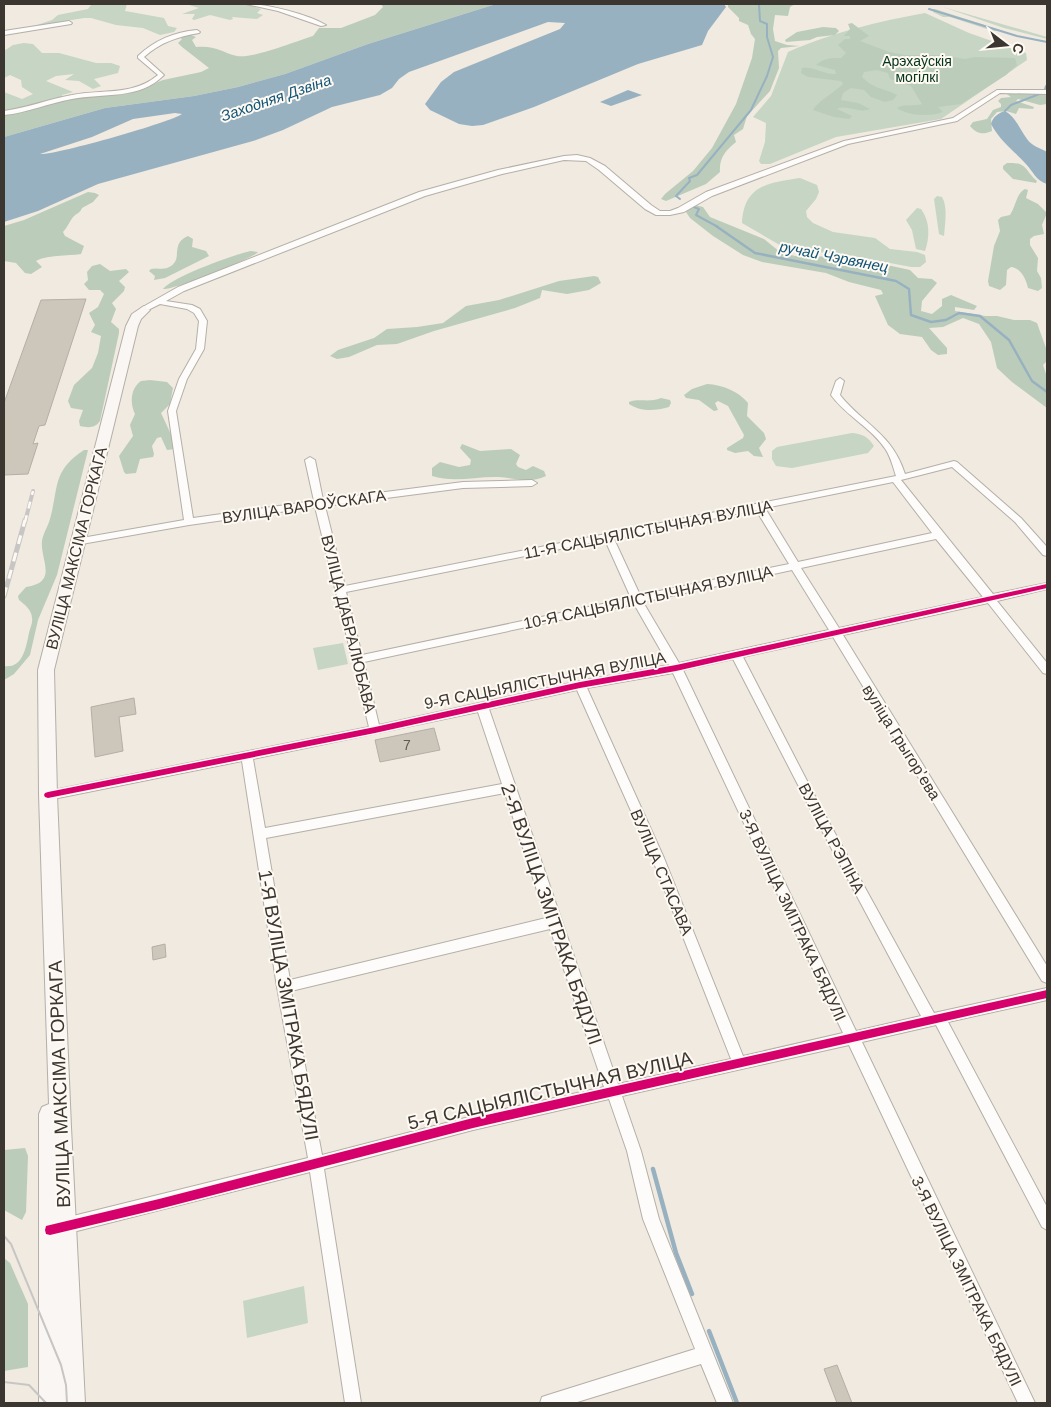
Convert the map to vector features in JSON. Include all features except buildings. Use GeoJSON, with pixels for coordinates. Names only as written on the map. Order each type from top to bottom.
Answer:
{"type":"FeatureCollection","features":[{"type":"Feature","properties":{"kind":"main road","name":"ВУЛІЦА МАКСІМА ГОРКАГА"},"geometry":{"type":"LineString","coordinates":[[51,1403],[57,1228],[46,670],[76,542],[132,326],[136,317],[144,310]]}},
{"type":"Feature","properties":{"kind":"main road","name":"ВУЛІЦА МАКСІМА ГОРКАГА"},"geometry":{"type":"LineString","coordinates":[[57,1228],[72,1403]]}},
{"type":"Feature","properties":{"kind":"street"},"geometry":{"type":"LineString","coordinates":[[249,4],[279,10],[323,25]]}},
{"type":"Feature","properties":{"kind":"street"},"geometry":{"type":"LineString","coordinates":[[279,10],[290,4]]}},
{"type":"Feature","properties":{"kind":"street"},"geometry":{"type":"LineString","coordinates":[[4,33],[69,23]]}},
{"type":"Feature","properties":{"kind":"street"},"geometry":{"type":"LineString","coordinates":[[4,113],[80,96],[118,94],[154,82],[161,75],[160,73],[140,57],[170,36],[180,32],[197,32]]}},
{"type":"Feature","properties":{"kind":"street"},"geometry":{"type":"LineString","coordinates":[[144,310],[181,289],[422,194],[501,172],[564,158],[577,157],[588,159],[602,168],[648,207],[659,212],[670,213],[681,210],[709,194],[846,142],[955,120],[999,91],[1047,92]]}},
{"type":"Feature","properties":{"kind":"street"},"geometry":{"type":"LineString","coordinates":[[160,302],[189,306],[198,311],[203,321],[200,349],[183,379],[172,411],[188,522]]}},
{"type":"Feature","properties":{"kind":"street"},"geometry":{"type":"LineString","coordinates":[[840,382],[835,395],[844,407],[882,437],[897,460],[898,478],[938,535],[992,599],[1047,670]]}},
{"type":"Feature","properties":{"kind":"street","name":"ВУЛІЦА ДАБРАЛЮБАВА"},"geometry":{"type":"LineString","coordinates":[[310,460],[375,730]]}},
{"type":"Feature","properties":{"kind":"street","name":"11-Я САЦЫЯЛІСТЫЧНАЯ ВУЛІЦА"},"geometry":{"type":"LineString","coordinates":[[340,590],[759,507],[898,478],[954,464],[1018,520],[1047,554]]}},
{"type":"Feature","properties":{"kind":"street","name":"ВУЛІЦА ВАРОЎСКАГА"},"geometry":{"type":"LineString","coordinates":[[76,542],[188,522],[319,503],[455,486],[532,483]]}},
{"type":"Feature","properties":{"kind":"street","name":"вуліца Грыгорʼева"},"geometry":{"type":"LineString","coordinates":[[759,507],[1047,977]]}},
{"type":"Feature","properties":{"kind":"street","name":"10-Я САЦЫЯЛІСТЫЧНАЯ ВУЛІЦА"},"geometry":{"type":"LineString","coordinates":[[358,660],[938,535]]}},
{"type":"Feature","properties":{"kind":"street","name":"3-Я ВУЛІЦА ЗМІТРАКА БЯДУЛІ"},"geometry":{"type":"LineString","coordinates":[[608,537],[637,600],[676,668],[1026,1403]]}},
{"type":"Feature","properties":{"kind":"street","name":"9-Я САЦЫЯЛІСТЫЧНАЯ ВУЛІЦА"},"geometry":{"type":"LineString","coordinates":[[48,795],[375,730],[580,685],[676,668],[1047,586]]}},
{"type":"Feature","properties":{"kind":"street","name":"ВУЛІЦА РЭПІНА"},"geometry":{"type":"LineString","coordinates":[[736,654],[816,809],[935,1018],[1047,1222]]}},
{"type":"Feature","properties":{"kind":"street","name":"ВУЛІЦА СТАСАВА"},"geometry":{"type":"LineString","coordinates":[[580,685],[658,858],[739,1062]]}},
{"type":"Feature","properties":{"kind":"street","name":"2-Я ВУЛІЦА ЗМІТРАКА БЯДУЛІ"},"geometry":{"type":"LineString","coordinates":[[482,706],[508,788],[634,1151],[651,1219],[704,1355],[725,1403]]}},
{"type":"Feature","properties":{"kind":"street","name":"1-Я ВУЛІЦА ЗМІТРАКА БЯДУЛІ"},"geometry":{"type":"LineString","coordinates":[[247,755],[284,987],[316,1164],[353,1403]]}},
{"type":"Feature","properties":{"kind":"street"},"geometry":{"type":"LineString","coordinates":[[260,834],[508,788]]}},
{"type":"Feature","properties":{"kind":"street"},"geometry":{"type":"LineString","coordinates":[[284,987],[554,922]]}},
{"type":"Feature","properties":{"kind":"street","name":"5-Я САЦЫЯЛІСТЫЧНАЯ ВУЛІЦА"},"geometry":{"type":"LineString","coordinates":[[57,1228],[316,1164],[473,1122],[1047,994]]}},
{"type":"Feature","properties":{"kind":"street"},"geometry":{"type":"LineString","coordinates":[[548,1403],[704,1355]]}},
{"type":"Feature","properties":{"kind":"green space"},"geometry":{"type":"Polygon","coordinates":[[[89,4],[127,4],[125,11],[164,18],[168,26],[177,28],[174,32],[160,35],[143,28],[116,25],[91,18],[34,26],[52,20],[58,15],[88,9],[91,5],[89,4]]]}},
{"type":"Feature","properties":{"kind":"green space"},"geometry":{"type":"Polygon","coordinates":[[[186,4],[246,4],[261,9],[257,13],[263,15],[257,19],[232,17],[233,19],[230,20],[210,15],[194,20],[192,19],[195,14],[182,14],[199,8],[186,4]]]}},
{"type":"Feature","properties":{"kind":"green space"},"geometry":{"type":"Polygon","coordinates":[[[381,4],[496,4],[368,44],[285,74],[238,87],[194,96],[105,108],[4,137],[4,115],[75,98],[127,94],[163,80],[201,72],[209,68],[178,43],[182,39],[177,36],[188,34],[196,37],[192,40],[196,47],[213,48],[237,56],[253,55],[313,36],[319,28],[341,28],[375,15],[383,7],[381,4]]]}},
{"type":"Feature","properties":{"kind":"green space"},"geometry":{"type":"Polygon","coordinates":[[[728,4],[795,4],[790,7],[788,16],[775,15],[773,29],[775,41],[787,45],[800,46],[781,48],[778,51],[779,68],[770,91],[747,116],[743,129],[734,135],[736,142],[724,155],[720,172],[706,184],[666,201],[661,199],[693,171],[712,148],[736,104],[752,58],[755,39],[748,25],[739,21],[739,18],[728,7],[728,4]]]}},
{"type":"Feature","properties":{"kind":"green space"},"geometry":{"type":"Polygon","coordinates":[[[943,7],[1047,37],[1047,39],[1004,28],[943,7]]]}},
{"type":"Feature","properties":{"kind":"green space"},"geometry":{"type":"Polygon","coordinates":[[[933,9],[1003,31],[993,31],[950,17],[943,17],[933,12],[933,9]]]}},
{"type":"Feature","properties":{"kind":"green space","name":"Арэхаўскія могілкі"},"geometry":{"type":"Polygon","coordinates":[[[925,13],[969,33],[1026,53],[1027,60],[941,119],[836,137],[770,164],[761,164],[759,161],[765,142],[766,123],[753,117],[771,96],[788,52],[855,28],[925,13]]]}},
{"type":"Feature","properties":{"kind":"green space"},"geometry":{"type":"Polygon","coordinates":[[[852,23],[869,36],[860,41],[889,52],[905,55],[941,55],[965,59],[975,57],[1015,58],[1017,65],[1006,75],[961,104],[938,107],[943,112],[926,115],[907,113],[897,108],[922,104],[911,86],[890,79],[888,73],[877,70],[864,72],[862,77],[871,84],[897,95],[893,100],[885,102],[871,97],[864,90],[851,88],[843,93],[841,100],[858,103],[870,109],[841,108],[837,109],[852,116],[849,119],[834,117],[813,110],[843,84],[841,81],[808,77],[801,73],[802,68],[806,68],[836,74],[835,70],[816,65],[827,59],[841,58],[846,53],[838,45],[845,39],[850,39],[850,36],[844,36],[850,29],[848,24],[852,23]]]}},
{"type":"Feature","properties":{"kind":"green space"},"geometry":{"type":"Polygon","coordinates":[[[823,27],[836,28],[839,31],[835,35],[817,37],[810,40],[786,42],[785,40],[797,32],[823,27]]]}},
{"type":"Feature","properties":{"kind":"green space"},"geometry":{"type":"Polygon","coordinates":[[[33,44],[42,53],[59,53],[96,63],[111,63],[120,66],[118,73],[94,79],[101,86],[93,89],[79,81],[65,80],[74,74],[56,76],[46,81],[73,92],[62,95],[62,98],[4,112],[4,92],[22,99],[33,94],[22,87],[21,80],[10,75],[4,78],[4,51],[13,45],[33,44]]]}},
{"type":"Feature","properties":{"kind":"green space"},"geometry":{"type":"Polygon","coordinates":[[[1036,91],[1047,95],[1047,104],[1040,105],[1018,99],[1016,101],[1034,107],[1033,109],[1019,108],[1016,114],[1006,111],[997,112],[991,119],[992,131],[980,133],[970,126],[973,122],[987,119],[993,110],[1001,107],[998,101],[1001,98],[1011,97],[1005,93],[1036,91]]]}},
{"type":"Feature","properties":{"kind":"green space"},"geometry":{"type":"Polygon","coordinates":[[[1007,163],[1022,165],[1037,181],[1036,183],[1013,179],[1003,169],[1003,166],[1007,163]]]}},
{"type":"Feature","properties":{"kind":"green space"},"geometry":{"type":"Polygon","coordinates":[[[800,178],[817,185],[819,192],[806,211],[807,217],[813,223],[833,232],[875,238],[890,249],[917,252],[925,255],[926,262],[920,267],[911,267],[838,253],[790,251],[742,223],[747,201],[753,193],[768,184],[800,178]]]}},
{"type":"Feature","properties":{"kind":"green space"},"geometry":{"type":"Polygon","coordinates":[[[1025,189],[1028,190],[1026,198],[1038,204],[1047,213],[1042,225],[1044,234],[1030,239],[1030,245],[1038,258],[1037,271],[1041,278],[1042,288],[1038,291],[1028,288],[1018,269],[1011,267],[1007,270],[1006,285],[1000,290],[989,286],[988,281],[994,246],[1000,231],[998,220],[1001,217],[1010,215],[1018,197],[1025,189]]]}},
{"type":"Feature","properties":{"kind":"green space"},"geometry":{"type":"Polygon","coordinates":[[[88,192],[99,195],[73,217],[63,232],[65,236],[84,246],[81,254],[40,259],[36,261],[42,267],[31,274],[25,273],[16,263],[4,261],[4,226],[24,220],[88,192]]]}},
{"type":"Feature","properties":{"kind":"green space"},"geometry":{"type":"Polygon","coordinates":[[[937,196],[942,197],[945,206],[944,236],[939,234],[934,199],[937,196]]]}},
{"type":"Feature","properties":{"kind":"green space"},"geometry":{"type":"Polygon","coordinates":[[[695,205],[703,207],[710,217],[764,239],[780,252],[795,256],[850,257],[910,270],[918,278],[932,279],[937,283],[922,301],[921,311],[932,314],[942,306],[942,299],[951,295],[977,306],[974,310],[955,307],[955,311],[1014,320],[1030,320],[1037,323],[1047,351],[1047,361],[1043,365],[1047,377],[1047,408],[1012,382],[997,368],[991,342],[979,324],[963,318],[943,327],[929,328],[947,348],[947,354],[938,355],[931,350],[922,337],[900,334],[888,325],[875,296],[883,294],[881,290],[849,282],[826,273],[762,262],[743,255],[713,236],[690,218],[684,209],[695,205]]]}},
{"type":"Feature","properties":{"kind":"green space"},"geometry":{"type":"Polygon","coordinates":[[[917,208],[921,209],[928,224],[928,240],[925,251],[916,249],[912,230],[906,220],[917,208]]]}},
{"type":"Feature","properties":{"kind":"green space"},"geometry":{"type":"Polygon","coordinates":[[[188,236],[193,239],[192,247],[206,251],[209,256],[165,278],[154,280],[155,276],[149,271],[151,269],[171,266],[176,259],[179,243],[188,236]]]}},
{"type":"Feature","properties":{"kind":"green space"},"geometry":{"type":"Polygon","coordinates":[[[251,251],[258,252],[243,261],[212,274],[163,289],[168,284],[190,273],[218,261],[251,251]]]}},
{"type":"Feature","properties":{"kind":"green space"},"geometry":{"type":"Polygon","coordinates":[[[100,264],[110,271],[126,269],[129,272],[119,281],[125,287],[124,291],[112,303],[116,309],[111,322],[119,329],[119,333],[100,421],[92,427],[86,427],[80,426],[79,421],[83,410],[71,408],[68,401],[74,385],[92,368],[98,353],[101,336],[91,332],[95,325],[89,313],[98,307],[104,294],[100,290],[89,290],[84,284],[88,280],[87,272],[92,266],[100,264]]]}},
{"type":"Feature","properties":{"kind":"green space"},"geometry":{"type":"Polygon","coordinates":[[[598,277],[601,283],[589,290],[567,294],[542,290],[540,298],[515,308],[434,331],[397,344],[377,345],[349,357],[337,359],[330,356],[338,350],[374,338],[387,329],[443,323],[466,306],[499,300],[559,281],[598,277]]]}},
{"type":"Feature","properties":{"kind":"green space"},"geometry":{"type":"Polygon","coordinates":[[[141,381],[167,382],[173,388],[170,404],[161,413],[175,443],[175,449],[167,450],[161,437],[157,438],[152,446],[153,457],[140,459],[136,473],[126,474],[119,456],[133,436],[130,425],[135,414],[132,405],[133,392],[141,381]]]}},
{"type":"Feature","properties":{"kind":"green space"},"geometry":{"type":"Polygon","coordinates":[[[707,384],[730,389],[748,403],[747,416],[764,433],[766,439],[759,448],[763,457],[754,456],[748,451],[735,453],[727,450],[727,448],[743,438],[744,435],[728,406],[718,401],[715,403],[718,410],[714,411],[699,400],[686,398],[684,395],[692,389],[707,384]]]}},
{"type":"Feature","properties":{"kind":"green space"},"geometry":{"type":"Polygon","coordinates":[[[661,398],[670,400],[669,407],[648,410],[629,404],[629,402],[633,401],[661,398]]]}},
{"type":"Feature","properties":{"kind":"green space"},"geometry":{"type":"Polygon","coordinates":[[[852,433],[867,438],[872,443],[874,446],[868,453],[792,468],[776,466],[772,459],[772,451],[777,447],[852,433]]]}},
{"type":"Feature","properties":{"kind":"green space"},"geometry":{"type":"Polygon","coordinates":[[[462,444],[480,451],[511,449],[520,455],[516,464],[518,467],[526,470],[533,466],[544,471],[546,476],[534,480],[522,480],[499,477],[449,479],[432,476],[432,468],[440,462],[459,467],[470,465],[471,460],[460,448],[462,444]]]}},
{"type":"Feature","properties":{"kind":"green space"},"geometry":{"type":"Polygon","coordinates":[[[84,450],[88,450],[57,575],[38,620],[30,655],[14,674],[4,680],[4,666],[16,664],[19,661],[32,622],[31,612],[19,600],[18,596],[26,587],[36,584],[45,575],[46,569],[42,541],[50,519],[58,480],[66,465],[84,450]]]}},
{"type":"Feature","properties":{"kind":"green space"},"geometry":{"type":"Polygon","coordinates":[[[343,643],[348,664],[318,670],[313,648],[343,643]]]}},
{"type":"Feature","properties":{"kind":"green space"},"geometry":{"type":"Polygon","coordinates":[[[25,1148],[28,1156],[26,1212],[22,1220],[4,1210],[4,1150],[25,1148]]]}},
{"type":"Feature","properties":{"kind":"green space"},"geometry":{"type":"Polygon","coordinates":[[[4,1258],[10,1263],[28,1304],[28,1367],[4,1371],[4,1258]]]}},
{"type":"Feature","properties":{"kind":"green space"},"geometry":{"type":"Polygon","coordinates":[[[304,1286],[308,1323],[247,1338],[243,1301],[304,1286]]]}},
{"type":"Feature","properties":{"kind":"water","name":"Заходняя Дзвіна"},"geometry":{"type":"Polygon","coordinates":[[[496,4],[724,4],[726,7],[708,31],[702,45],[638,64],[534,107],[483,125],[459,124],[430,110],[425,104],[441,82],[454,72],[560,29],[565,23],[548,22],[409,72],[399,79],[392,88],[380,95],[332,107],[283,130],[253,141],[98,184],[38,211],[4,222],[4,137],[105,108],[194,96],[238,87],[285,74],[368,44],[496,4]],[[175,113],[133,119],[92,137],[40,154],[66,150],[112,138],[182,114],[175,113]]]}},
{"type":"Feature","properties":{"kind":"water"},"geometry":{"type":"Polygon","coordinates":[[[628,90],[642,95],[611,106],[600,102],[628,90]]]}},
{"type":"Feature","properties":{"kind":"water"},"geometry":{"type":"Polygon","coordinates":[[[1005,111],[1015,120],[1029,141],[1047,152],[1047,184],[1037,178],[1003,141],[991,124],[996,116],[1005,111]]]}},
{"type":"Feature","properties":{"kind":"waterway","name":"ручай Чэрвянец"},"geometry":{"type":"LineString","coordinates":[[680,199],[676,196],[690,181],[689,178],[697,175],[751,110],[767,76],[773,57],[767,37],[767,24],[760,21],[759,4]]}},
{"type":"Feature","properties":{"kind":"waterway"},"geometry":{"type":"LineString","coordinates":[[929,9],[1017,36],[1047,42]]}},
{"type":"Feature","properties":{"kind":"waterway"},"geometry":{"type":"LineString","coordinates":[[1005,111],[1011,105],[1042,93]]}},
{"type":"Feature","properties":{"kind":"waterway","name":"ручай Чэрвянец"},"geometry":{"type":"LineString","coordinates":[[691,206],[699,209],[696,215],[718,227]]}},
{"type":"Feature","properties":{"kind":"waterway","name":"ручай Чэрвянец"},"geometry":{"type":"LineString","coordinates":[[716,226],[755,253],[896,281],[909,289],[911,315],[931,322],[946,320],[959,313],[980,316],[1009,340],[1032,381],[1047,392]]}},
{"type":"Feature","properties":{"kind":"waterway"},"geometry":{"type":"LineString","coordinates":[[653,1169],[676,1253],[692,1294]]}},
{"type":"Feature","properties":{"kind":"waterway"},"geometry":{"type":"LineString","coordinates":[[709,1331],[737,1403]]}},
{"type":"Feature","properties":{"kind":"tram line"},"geometry":{"type":"LineString","coordinates":[[4,1236],[11,1244],[61,1365],[66,1385],[67,1403]]}},
{"type":"Feature","properties":{"kind":"tram line"},"geometry":{"type":"LineString","coordinates":[[4,1382],[29,1385],[46,1403]]}},
{"type":"Feature","properties":{"kind":"railway"},"geometry":{"type":"LineString","coordinates":[[25,522],[33,491]]}},
{"type":"Feature","properties":{"kind":"railway"},"geometry":{"type":"LineString","coordinates":[[4,596],[25,520]]}},
{"type":"Feature","properties":{"kind":"cycle path"},"geometry":{"type":"LineString","coordinates":[[48,795],[375,730],[580,685],[676,668],[1047,586]]}},
{"type":"Feature","properties":{"kind":"cycle path"},"geometry":{"type":"LineString","coordinates":[[50,1230],[159,1204],[473,1123],[1047,994]]}}]}
